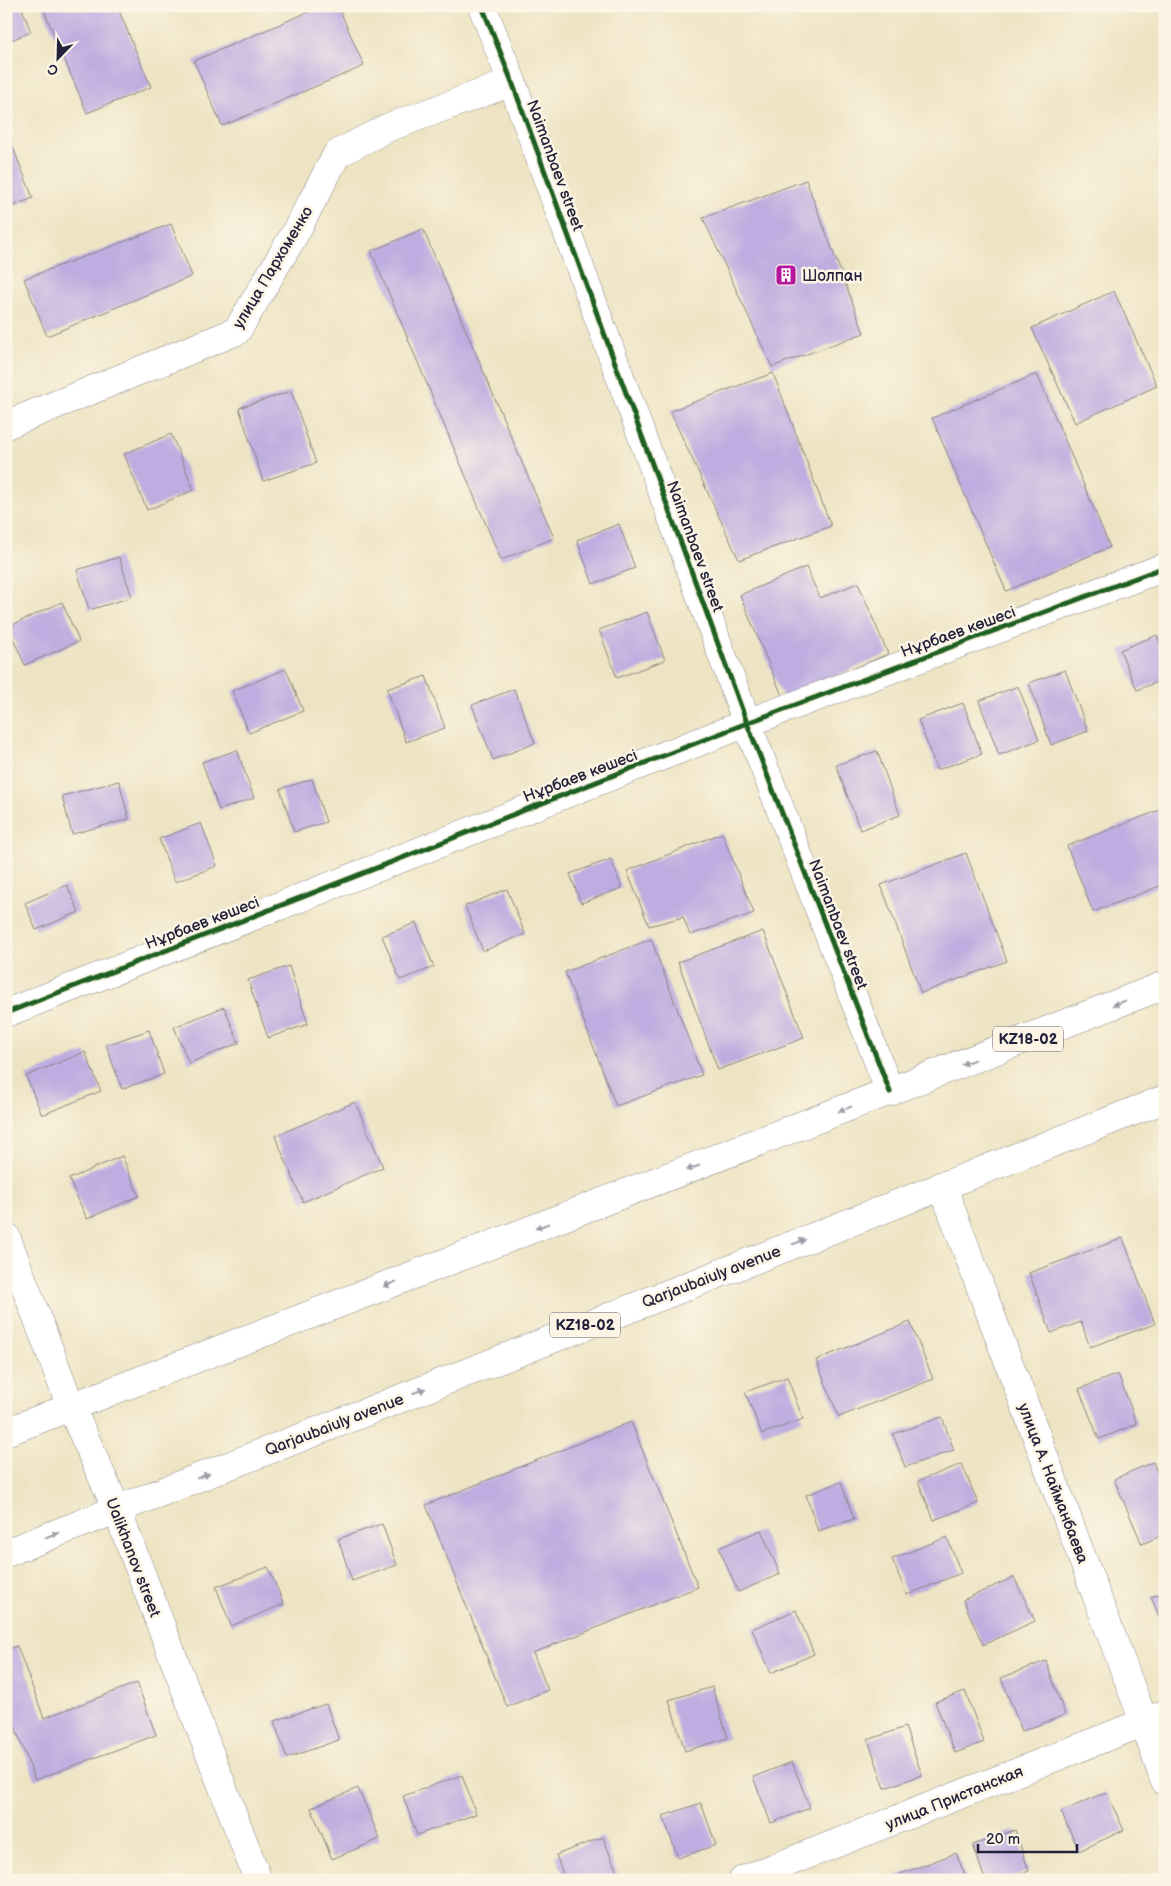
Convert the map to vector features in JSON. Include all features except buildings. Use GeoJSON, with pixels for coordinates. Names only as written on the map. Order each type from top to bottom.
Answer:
{"type":"FeatureCollection","features":[{"type":"Feature","properties":{"kind":"main road","name":"Naimanbaev street"},"geometry":{"type":"LineString","coordinates":[[482,6],[512,82],[747,723],[890,1092]]}},
{"type":"Feature","properties":{"kind":"main road","name":"улица Пархоменко"},"geometry":{"type":"LineString","coordinates":[[6,425],[237,331],[294,235],[336,154],[387,128],[512,82]]}},
{"type":"Feature","properties":{"kind":"main road","name":"Нұрбаев көшесі"},"geometry":{"type":"LineString","coordinates":[[6,1013],[747,723],[1165,567]]}},
{"type":"Feature","properties":{"kind":"main road","name":"KZ18-02"},"geometry":{"type":"LineString","coordinates":[[6,1432],[1165,985]]}},
{"type":"Feature","properties":{"kind":"main road","name":"Qarjaubaiuly avenue"},"geometry":{"type":"LineString","coordinates":[[6,1553],[1165,1098]]}},
{"type":"Feature","properties":{"kind":"main road","name":"улица А. Найманбаева"},"geometry":{"type":"LineString","coordinates":[[942,1185],[1154,1718],[1165,1782]]}},
{"type":"Feature","properties":{"kind":"main road","name":"Ualikhanov street"},"geometry":{"type":"LineString","coordinates":[[6,1236],[71,1407],[117,1510],[258,1880]]}},
{"type":"Feature","properties":{"kind":"main road","name":"улица Пристанская"},"geometry":{"type":"LineString","coordinates":[[743,1880],[1154,1718]]}},
{"type":"Feature","properties":{"kind":"cycle path"},"geometry":{"type":"LineString","coordinates":[[482,6],[512,82],[747,723],[890,1092]]}},
{"type":"Feature","properties":{"kind":"cycle path"},"geometry":{"type":"LineString","coordinates":[[6,1013],[747,723],[1165,567]]}},
{"type":"Feature","properties":{"kind":"place","name":"Шолпан"},"geometry":{"type":"Point","coordinates":[786,275]}}]}
